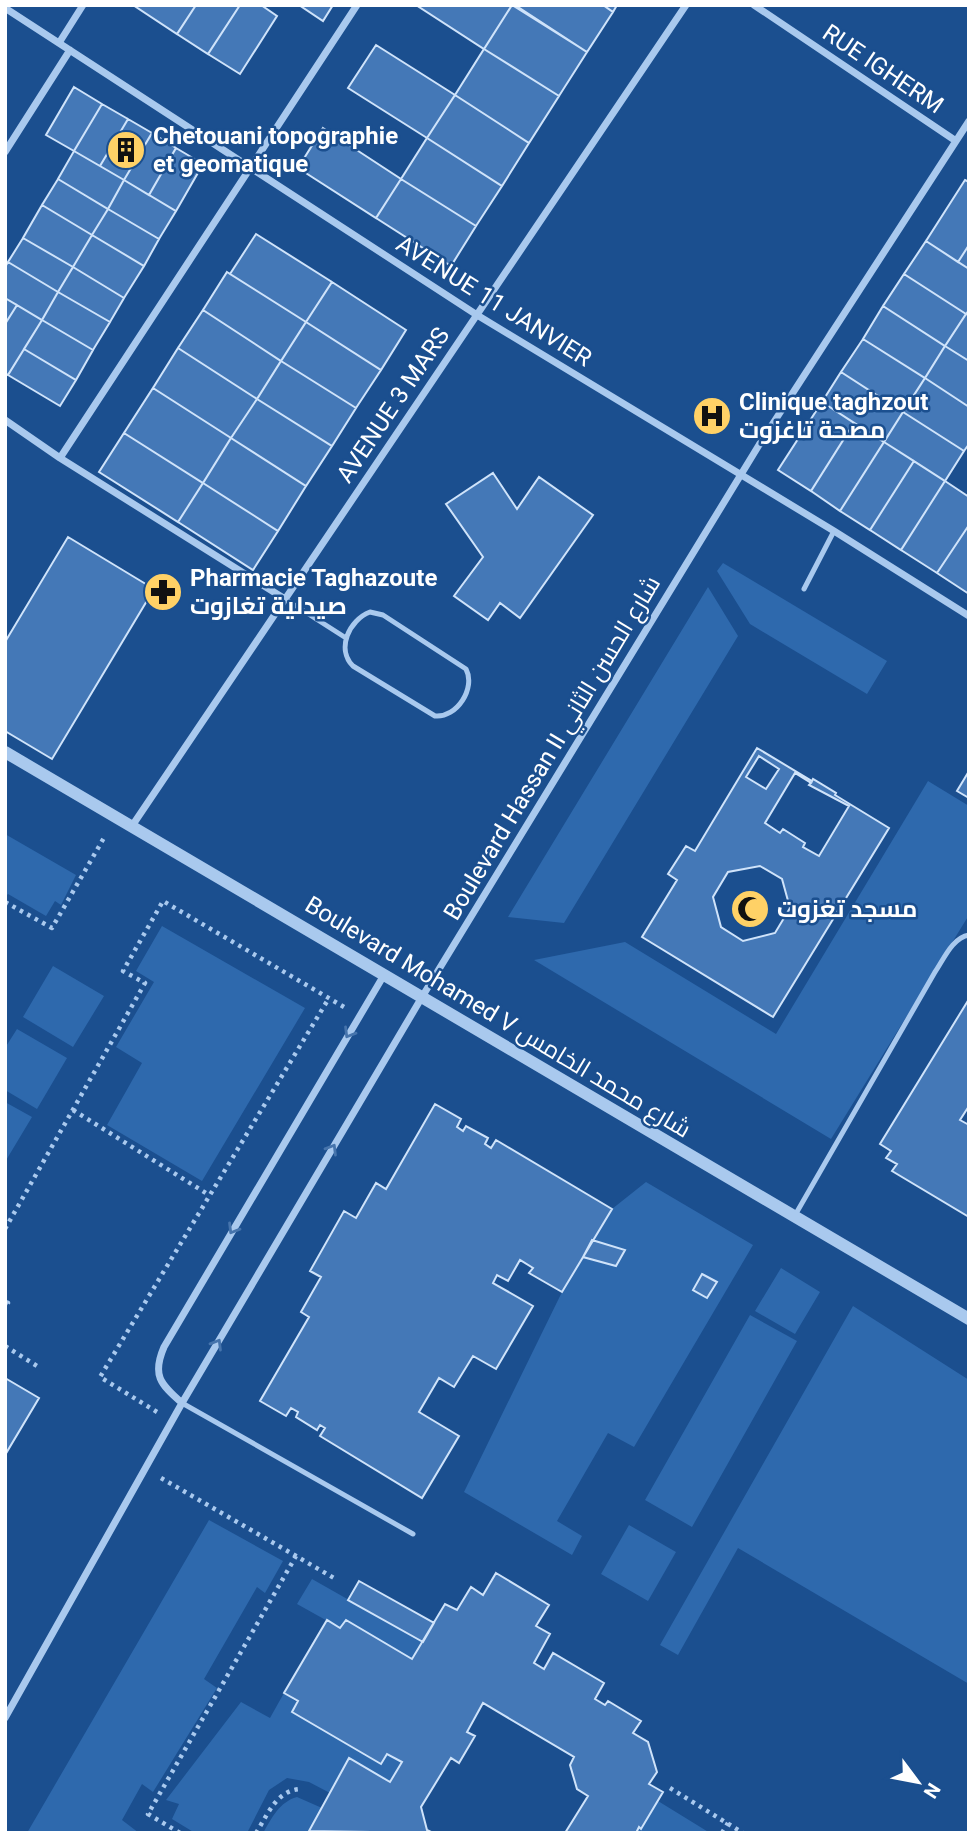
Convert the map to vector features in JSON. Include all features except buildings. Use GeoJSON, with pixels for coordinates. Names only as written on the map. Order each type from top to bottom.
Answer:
{"type":"FeatureCollection","features":[{"type":"Feature","properties":{"kind":"street"},"geometry":{"type":"LineString","coordinates":[[59,43],[83,5]]}},
{"type":"Feature","properties":{"kind":"street"},"geometry":{"type":"LineString","coordinates":[[60,458],[357,5]]}},
{"type":"Feature","properties":{"kind":"street","name":"AVENUE 3 MARS"},"geometry":{"type":"LineString","coordinates":[[132,826],[686,5]]}},
{"type":"Feature","properties":{"kind":"street","name":"RUE IGHERM"},"geometry":{"type":"LineString","coordinates":[[754,5],[956,141]]}},
{"type":"Feature","properties":{"kind":"street","name":"AVENUE 11 JANVIER"},"geometry":{"type":"LineString","coordinates":[[5,8],[477,315],[969,616]]}},
{"type":"Feature","properties":{"kind":"street"},"geometry":{"type":"LineString","coordinates":[[5,152],[70,50]]}},
{"type":"Feature","properties":{"kind":"street","name":"Boulevard Hassan II شارع الحسن الثاني"},"geometry":{"type":"LineString","coordinates":[[5,1718],[182,1403],[422,997],[795,387],[956,141],[966,131],[969,121]]}},
{"type":"Feature","properties":{"kind":"street"},"geometry":{"type":"LineString","coordinates":[[5,420],[60,458],[285,599]]}},
{"type":"Feature","properties":{"kind":"street","name":"Boulevard Mohamed V شارع محمد الخامس"},"geometry":{"type":"LineString","coordinates":[[5,752],[969,1319]]}},
{"type":"Feature","properties":{"kind":"street"},"geometry":{"type":"LineString","coordinates":[[182,1403],[166,1389],[158,1376],[158,1361],[164,1346],[384,975]]}},
{"type":"Feature","properties":{"kind":"lane"},"geometry":{"type":"LineString","coordinates":[[804,589],[834,531]]}},
{"type":"Feature","properties":{"kind":"lane"},"geometry":{"type":"LineString","coordinates":[[285,599],[346,638]]}},
{"type":"Feature","properties":{"kind":"lane"},"geometry":{"type":"LineString","coordinates":[[377,612],[462,664],[469,674],[469,687],[455,710],[435,716],[353,666],[344,654],[346,638],[363,615],[377,612]]}},
{"type":"Feature","properties":{"kind":"lane"},"geometry":{"type":"LineString","coordinates":[[794,1217],[936,972],[955,943],[963,936],[969,935]]}},
{"type":"Feature","properties":{"kind":"lane"},"geometry":{"type":"LineString","coordinates":[[182,1403],[413,1534]]}},
{"type":"Feature","properties":{"kind":"path"},"geometry":{"type":"LineString","coordinates":[[5,901],[52,928],[116,817]]}},
{"type":"Feature","properties":{"kind":"path"},"geometry":{"type":"LineString","coordinates":[[5,1229],[145,983],[123,971],[163,901],[360,1016]]}},
{"type":"Feature","properties":{"kind":"path"},"geometry":{"type":"LineString","coordinates":[[172,1421],[100,1377],[329,998]]}},
{"type":"Feature","properties":{"kind":"path"},"geometry":{"type":"LineString","coordinates":[[73,1110],[209,1195]]}},
{"type":"Feature","properties":{"kind":"path"},"geometry":{"type":"LineString","coordinates":[[5,1302],[8,1303],[5,1307]]}},
{"type":"Feature","properties":{"kind":"path"},"geometry":{"type":"LineString","coordinates":[[5,1346],[37,1366]]}},
{"type":"Feature","properties":{"kind":"path"},"geometry":{"type":"LineString","coordinates":[[145,1468],[334,1578]]}},
{"type":"Feature","properties":{"kind":"path"},"geometry":{"type":"LineString","coordinates":[[180,1833],[148,1814],[296,1556]]}},
{"type":"Feature","properties":{"kind":"path"},"geometry":{"type":"LineString","coordinates":[[670,1788],[743,1833]]}},
{"type":"Feature","properties":{"kind":"path"},"geometry":{"type":"LineString","coordinates":[[256,1833],[278,1799],[290,1790],[302,1789]]}},
{"type":"Feature","properties":{"kind":"path"},"geometry":{"type":"LineString","coordinates":[[722,1833],[728,1823]]}},
{"type":"Feature","properties":{"kind":"shaded area"},"geometry":{"type":"Polygon","coordinates":[[[723,563],[887,661],[867,694],[750,624],[717,571],[723,563]]]}},
{"type":"Feature","properties":{"kind":"shaded area"},"geometry":{"type":"Polygon","coordinates":[[[708,587],[738,636],[564,923],[508,917],[708,587]]]}},
{"type":"Feature","properties":{"kind":"shaded area"},"geometry":{"type":"Polygon","coordinates":[[[928,781],[969,806],[969,915],[831,1139],[534,960],[625,942],[776,1034],[928,781]]]}},
{"type":"Feature","properties":{"kind":"shaded area"},"geometry":{"type":"Polygon","coordinates":[[[5,834],[76,875],[61,905],[55,901],[46,916],[8,894],[5,897],[5,834]]]}},
{"type":"Feature","properties":{"kind":"shaded area"},"geometry":{"type":"Polygon","coordinates":[[[162,926],[305,1008],[202,1181],[107,1125],[142,1063],[116,1047],[154,982],[136,971],[162,926]]]}},
{"type":"Feature","properties":{"kind":"shaded area"},"geometry":{"type":"Polygon","coordinates":[[[53,966],[104,996],[73,1047],[23,1017],[53,966]]]}},
{"type":"Feature","properties":{"kind":"shaded area"},"geometry":{"type":"Polygon","coordinates":[[[17,1029],[67,1058],[37,1109],[5,1090],[5,1048],[17,1029]]]}},
{"type":"Feature","properties":{"kind":"shaded area"},"geometry":{"type":"Polygon","coordinates":[[[5,1102],[32,1117],[5,1162],[5,1102]]]}},
{"type":"Feature","properties":{"kind":"shaded area"},"geometry":{"type":"Polygon","coordinates":[[[646,1182],[753,1245],[634,1447],[608,1433],[557,1521],[582,1536],[572,1555],[464,1492],[562,1292],[583,1257],[616,1266],[625,1250],[592,1240],[612,1209],[646,1182]]]}},
{"type":"Feature","properties":{"kind":"shaded area"},"geometry":{"type":"Polygon","coordinates":[[[781,1268],[820,1292],[795,1334],[755,1311],[781,1268]]]}},
{"type":"Feature","properties":{"kind":"shaded area"},"geometry":{"type":"Polygon","coordinates":[[[853,1306],[969,1380],[969,1684],[738,1548],[678,1655],[660,1645],[853,1306]]]}},
{"type":"Feature","properties":{"kind":"shaded area"},"geometry":{"type":"Polygon","coordinates":[[[750,1315],[797,1341],[692,1527],[645,1500],[750,1315]]]}},
{"type":"Feature","properties":{"kind":"shaded area"},"geometry":{"type":"Polygon","coordinates":[[[209,1520],[283,1561],[265,1593],[257,1587],[204,1679],[217,1688],[153,1792],[142,1784],[122,1820],[139,1833],[27,1833],[209,1520]]]}},
{"type":"Feature","properties":{"kind":"shaded area"},"geometry":{"type":"Polygon","coordinates":[[[629,1525],[676,1552],[648,1601],[601,1574],[629,1525]]]}},
{"type":"Feature","properties":{"kind":"shaded area"},"geometry":{"type":"Polygon","coordinates":[[[312,1579],[423,1642],[412,1659],[346,1620],[340,1628],[297,1604],[312,1579]]]}},
{"type":"Feature","properties":{"kind":"shaded area"},"geometry":{"type":"Polygon","coordinates":[[[284,1693],[381,1763],[387,1754],[402,1762],[390,1782],[330,1793],[309,1782],[287,1778],[269,1790],[247,1833],[195,1833],[172,1819],[179,1804],[166,1800],[241,1702],[270,1718],[284,1693]]]}},
{"type":"Feature","properties":{"kind":"shaded area"},"geometry":{"type":"Polygon","coordinates":[[[297,1797],[322,1808],[309,1831],[311,1833],[263,1833],[281,1807],[297,1797]]]}},
{"type":"Feature","properties":{"kind":"shaded area"},"geometry":{"type":"Polygon","coordinates":[[[658,1801],[710,1833],[636,1833],[658,1801]]]}},
{"type":"Feature","properties":{"kind":"place","name":"Chetouani topographie et geomatique"},"geometry":{"type":"Point","coordinates":[126,150]}},
{"type":"Feature","properties":{"kind":"place","name":"Clinique taghzout مصحة تاغزوت"},"geometry":{"type":"Point","coordinates":[712,416]}},
{"type":"Feature","properties":{"kind":"place","name":"Pharmacie Taghazoute صيدلية تغازوت"},"geometry":{"type":"Point","coordinates":[163,592]}},
{"type":"Feature","properties":{"kind":"place","name":"مسجد تغزوت"},"geometry":{"type":"Point","coordinates":[750,909]}}]}
